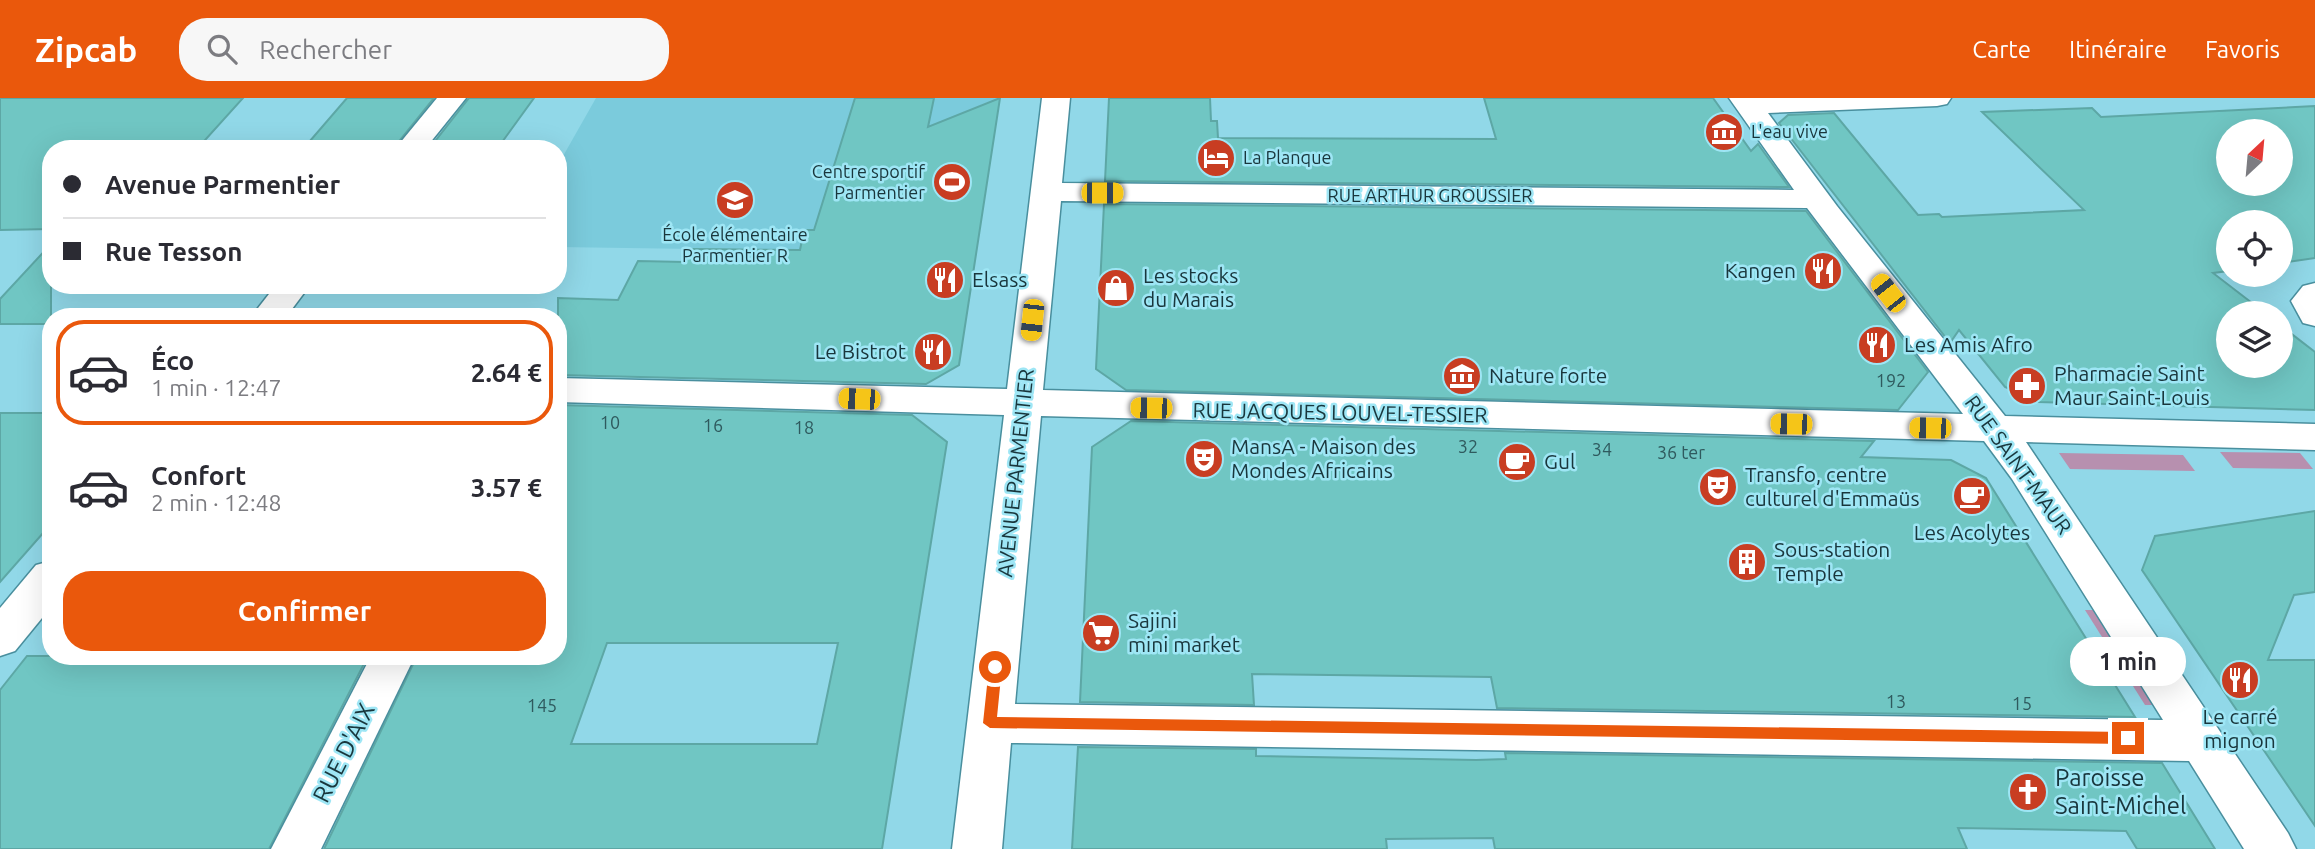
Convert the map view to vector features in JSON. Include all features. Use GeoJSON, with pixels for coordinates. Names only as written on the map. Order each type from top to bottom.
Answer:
{"type":"FeatureCollection","features":[{"type":"Feature","properties":{"kind":"street"},"geometry":{"type":"LineString","coordinates":[[417,140],[452,98]]}},
{"type":"Feature","properties":{"kind":"street","name":"AVENUE PARMENTIER"},"geometry":{"type":"LineString","coordinates":[[977,849],[1056,98]]}},
{"type":"Feature","properties":{"kind":"street"},"geometry":{"type":"LineString","coordinates":[[1745,102],[1937,98]]}},
{"type":"Feature","properties":{"kind":"street","name":"RUE SAINT-MAUR"},"geometry":{"type":"LineString","coordinates":[[1745,102],[1815,199],[2026,469],[2271,849]]}},
{"type":"Feature","properties":{"kind":"street","name":"RUE ARTHUR GROUSSIER"},"geometry":{"type":"LineString","coordinates":[[1045,192],[1815,199]]}},
{"type":"Feature","properties":{"kind":"street"},"geometry":{"type":"LineString","coordinates":[[275,308],[287,294]]}},
{"type":"Feature","properties":{"kind":"street"},"geometry":{"type":"LineString","coordinates":[[2315,294],[2308,301],[2315,315]]}},
{"type":"Feature","properties":{"kind":"street","name":"RUE JACQUES LOUVEL-TESSIER"},"geometry":{"type":"LineString","coordinates":[[567,390],[2315,437]]}},
{"type":"Feature","properties":{"kind":"street"},"geometry":{"type":"LineString","coordinates":[[0,638],[42,588]]}},
{"type":"Feature","properties":{"kind":"street","name":"RUE D'AIX"},"geometry":{"type":"LineString","coordinates":[[296,849],[388,665]]}},
{"type":"Feature","properties":{"kind":"street"},"geometry":{"type":"LineString","coordinates":[[990,723],[2202,741]]}},
{"type":"Feature","properties":{"kind":"shaded area","name":"École élémentaire Parmentier R"},"geometry":{"type":"Polygon","coordinates":[[[596,98],[997,98],[999,102],[988,102],[944,121],[905,235],[979,235],[977,250],[896,252],[567,247],[567,149],[596,98]]]}},
{"type":"Feature","properties":{"kind":"shaded area"},"geometry":{"type":"Polygon","coordinates":[[[2220,452],[2300,453],[2313,469],[2233,468],[2220,452]]]}},
{"type":"Feature","properties":{"kind":"shaded area"},"geometry":{"type":"Polygon","coordinates":[[[2059,453],[2183,455],[2195,471],[2070,469],[2059,453]]]}},
{"type":"Feature","properties":{"kind":"shaded area"},"geometry":{"type":"Polygon","coordinates":[[[2085,610],[2101,610],[2162,705],[2145,705],[2085,610]]]}},
{"type":"Feature","properties":{"kind":"building"},"geometry":{"type":"Polygon","coordinates":[[[0,98],[243,98],[205,140],[42,140],[42,229],[0,230],[0,98]]]}},
{"type":"Feature","properties":{"kind":"building"},"geometry":{"type":"Polygon","coordinates":[[[347,98],[434,98],[400,140],[311,140],[347,98]]]}},
{"type":"Feature","properties":{"kind":"building"},"geometry":{"type":"Polygon","coordinates":[[[469,98],[534,98],[504,140],[436,140],[469,98]]]}},
{"type":"Feature","properties":{"kind":"building"},"geometry":{"type":"Polygon","coordinates":[[[855,98],[934,98],[928,127],[1000,98],[959,365],[926,384],[567,375],[567,308],[558,308],[558,298],[618,300],[638,261],[685,262],[691,249],[800,250],[804,230],[814,230],[855,98]]]}},
{"type":"Feature","properties":{"kind":"building"},"geometry":{"type":"Polygon","coordinates":[[[1109,98],[1210,98],[1211,121],[1217,121],[1218,138],[1496,139],[1484,98],[1713,98],[1751,151],[1758,144],[1789,187],[1105,181],[1109,98]]]}},
{"type":"Feature","properties":{"kind":"building"},"geometry":{"type":"Polygon","coordinates":[[[2315,106],[2315,258],[2293,261],[2293,210],[2216,210],[2216,273],[2213,273],[2216,275],[2216,287],[2231,287],[2249,301],[2216,301],[2216,378],[2293,378],[2293,335],[2315,352],[2315,410],[2038,402],[2005,387],[1959,330],[1950,343],[1779,123],[1788,115],[1834,113],[1918,215],[1939,214],[1942,217],[2084,210],[1982,112],[2092,108],[2101,117],[2315,106]]]}},
{"type":"Feature","properties":{"kind":"building"},"geometry":{"type":"Polygon","coordinates":[[[1104,204],[1806,211],[1928,372],[1898,410],[1126,390],[1096,369],[1104,204]]]}},
{"type":"Feature","properties":{"kind":"building"},"geometry":{"type":"Polygon","coordinates":[[[42,254],[42,294],[51,294],[51,308],[42,308],[42,324],[0,324],[0,299],[42,254]]]}},
{"type":"Feature","properties":{"kind":"building"},"geometry":{"type":"Polygon","coordinates":[[[567,405],[912,415],[947,442],[882,849],[324,849],[413,665],[567,665],[567,405]],[[607,643],[571,744],[817,744],[838,643],[607,643]]]}},
{"type":"Feature","properties":{"kind":"building"},"geometry":{"type":"Polygon","coordinates":[[[0,413],[42,413],[42,534],[0,582],[0,413]]]}},
{"type":"Feature","properties":{"kind":"building"},"geometry":{"type":"Polygon","coordinates":[[[1131,421],[1874,441],[1861,457],[1951,460],[1986,478],[2135,717],[1497,708],[1491,677],[1252,674],[1254,705],[1080,702],[1092,447],[1131,421]]]}},
{"type":"Feature","properties":{"kind":"building"},"geometry":{"type":"Polygon","coordinates":[[[2315,511],[2315,592],[2294,595],[2268,660],[2315,660],[2315,826],[2142,570],[2155,536],[2315,511]]]}},
{"type":"Feature","properties":{"kind":"building"},"geometry":{"type":"Polygon","coordinates":[[[27,656],[42,656],[42,665],[363,665],[269,849],[0,849],[0,690],[27,656]]]}},
{"type":"Feature","properties":{"kind":"building"},"geometry":{"type":"Polygon","coordinates":[[[1078,747],[1256,749],[1256,756],[1476,760],[1506,759],[1505,753],[2162,763],[2215,849],[2137,849],[2126,831],[1958,828],[1967,849],[1495,849],[1493,838],[1386,839],[1387,849],[1072,849],[1078,747]]]}},
{"type":"Feature","properties":{"kind":"place","name":"L'eau vive"},"geometry":{"type":"Point","coordinates":[1724,132]}},
{"type":"Feature","properties":{"kind":"place","name":"La Planque"},"geometry":{"type":"Point","coordinates":[1216,158]}},
{"type":"Feature","properties":{"kind":"place","name":"Centre sportif Parmentier"},"geometry":{"type":"Point","coordinates":[952,182]}},
{"type":"Feature","properties":{"kind":"place","name":"École élémentaire Parmentier R"},"geometry":{"type":"Point","coordinates":[735,200]}},
{"type":"Feature","properties":{"kind":"place","name":"Kangen"},"geometry":{"type":"Point","coordinates":[1823,271]}},
{"type":"Feature","properties":{"kind":"place","name":"Elsass"},"geometry":{"type":"Point","coordinates":[945,280]}},
{"type":"Feature","properties":{"kind":"place","name":"Les stocks du Marais"},"geometry":{"type":"Point","coordinates":[1116,288]}},
{"type":"Feature","properties":{"kind":"place","name":"Les Amis Afro"},"geometry":{"type":"Point","coordinates":[1877,345]}},
{"type":"Feature","properties":{"kind":"place","name":"Le Bistrot"},"geometry":{"type":"Point","coordinates":[933,352]}},
{"type":"Feature","properties":{"kind":"place","name":"Nature forte"},"geometry":{"type":"Point","coordinates":[1462,376]}},
{"type":"Feature","properties":{"kind":"place","name":"Pharmacie Saint Maur Saint-Louis"},"geometry":{"type":"Point","coordinates":[2027,386]}},
{"type":"Feature","properties":{"kind":"place","name":"MansA - Maison des Mondes Africains"},"geometry":{"type":"Point","coordinates":[1204,459]}},
{"type":"Feature","properties":{"kind":"place","name":"Gul"},"geometry":{"type":"Point","coordinates":[1517,462]}},
{"type":"Feature","properties":{"kind":"place","name":"Transfo, centre culturel d'Emmaüs"},"geometry":{"type":"Point","coordinates":[1718,487]}},
{"type":"Feature","properties":{"kind":"place","name":"Les Acolytes"},"geometry":{"type":"Point","coordinates":[1972,496]}},
{"type":"Feature","properties":{"kind":"place","name":"Sous-station Temple"},"geometry":{"type":"Point","coordinates":[1747,562]}},
{"type":"Feature","properties":{"kind":"place","name":"Sajini mini market"},"geometry":{"type":"Point","coordinates":[1101,633]}},
{"type":"Feature","properties":{"kind":"place","name":"Le carré mignon"},"geometry":{"type":"Point","coordinates":[2240,680]}},
{"type":"Feature","properties":{"kind":"place","name":"Paroisse Saint-Michel"},"geometry":{"type":"Point","coordinates":[2028,792]}},
{"type":"Feature","properties":{"kind":"route"},"geometry":{"type":"LineString","coordinates":[[995,667],[990,723],[2128,738]]}}]}
